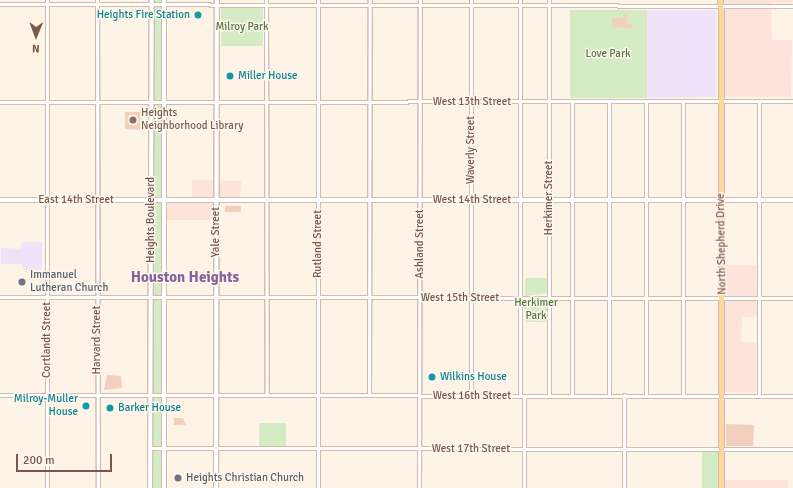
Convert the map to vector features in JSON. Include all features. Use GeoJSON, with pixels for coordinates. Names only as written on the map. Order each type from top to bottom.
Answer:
{"type":"FeatureCollection","features":[{"type":"Feature","properties":{"kind":"main road","name":"Heights Boulevard"},"geometry":{"type":"LineString","coordinates":[[150,488],[150,102],[152,2]]}},
{"type":"Feature","properties":{"kind":"main road","name":"Heights Boulevard"},"geometry":{"type":"LineString","coordinates":[[164,2],[164,488]]}},
{"type":"Feature","properties":{"kind":"main road","name":"Yale Street"},"geometry":{"type":"LineString","coordinates":[[216,488],[217,2]]}},
{"type":"Feature","properties":{"kind":"main road","name":"North Shepherd Drive"},"geometry":{"type":"LineString","coordinates":[[721,3],[722,488]]}},
{"type":"Feature","properties":{"kind":"street"},"geometry":{"type":"LineString","coordinates":[[369,395],[370,0]]}},
{"type":"Feature","properties":{"kind":"street","name":"Ashland Street"},"geometry":{"type":"LineString","coordinates":[[419,488],[420,0]]}},
{"type":"Feature","properties":{"kind":"street","name":"Waverly Street"},"geometry":{"type":"LineString","coordinates":[[471,0],[471,396]]}},
{"type":"Feature","properties":{"kind":"street"},"geometry":{"type":"LineString","coordinates":[[520,0],[520,298],[524,488]]}},
{"type":"Feature","properties":{"kind":"street","name":"Herkimer Street"},"geometry":{"type":"LineString","coordinates":[[549,0],[549,396]]}},
{"type":"Feature","properties":{"kind":"street"},"geometry":{"type":"LineString","coordinates":[[588,0],[588,5]]}},
{"type":"Feature","properties":{"kind":"street"},"geometry":{"type":"LineString","coordinates":[[632,0],[632,5]]}},
{"type":"Feature","properties":{"kind":"street"},"geometry":{"type":"LineString","coordinates":[[676,0],[676,5]]}},
{"type":"Feature","properties":{"kind":"street"},"geometry":{"type":"LineString","coordinates":[[0,4],[47,2],[318,2],[420,5],[676,5],[721,3],[793,6]]}},
{"type":"Feature","properties":{"kind":"street","name":"Cortlandt Street"},"geometry":{"type":"LineString","coordinates":[[47,2],[47,488]]}},
{"type":"Feature","properties":{"kind":"street","name":"Harvard Street"},"geometry":{"type":"LineString","coordinates":[[97,2],[98,488]]}},
{"type":"Feature","properties":{"kind":"street"},"geometry":{"type":"LineString","coordinates":[[266,2],[267,395]]}},
{"type":"Feature","properties":{"kind":"street","name":"Rutland Street"},"geometry":{"type":"LineString","coordinates":[[318,2],[318,488]]}},
{"type":"Feature","properties":{"kind":"street"},"geometry":{"type":"LineString","coordinates":[[759,101],[759,395]]}},
{"type":"Feature","properties":{"kind":"street","name":"West 13th Street"},"geometry":{"type":"LineString","coordinates":[[0,102],[793,102]]}},
{"type":"Feature","properties":{"kind":"street"},"geometry":{"type":"LineString","coordinates":[[572,102],[572,396]]}},
{"type":"Feature","properties":{"kind":"street"},"geometry":{"type":"LineString","coordinates":[[609,102],[609,396]]}},
{"type":"Feature","properties":{"kind":"street"},"geometry":{"type":"LineString","coordinates":[[646,102],[646,395]]}},
{"type":"Feature","properties":{"kind":"street"},"geometry":{"type":"LineString","coordinates":[[682,395],[684,298],[683,102]]}},
{"type":"Feature","properties":{"kind":"street","name":"East 14th Street"},"geometry":{"type":"LineString","coordinates":[[0,200],[151,200]]}},
{"type":"Feature","properties":{"kind":"street","name":"West 14th Street"},"geometry":{"type":"LineString","coordinates":[[151,200],[793,200]]}},
{"type":"Feature","properties":{"kind":"street","name":"West 15th Street"},"geometry":{"type":"LineString","coordinates":[[0,297],[793,298]]}},
{"type":"Feature","properties":{"kind":"street","name":"West 16th Street"},"geometry":{"type":"LineString","coordinates":[[0,395],[793,396]]}},
{"type":"Feature","properties":{"kind":"street"},"geometry":{"type":"LineString","coordinates":[[624,395],[624,488]]}},
{"type":"Feature","properties":{"kind":"street","name":"West 17th Street"},"geometry":{"type":"LineString","coordinates":[[150,448],[524,450],[793,449]]}},
{"type":"Feature","properties":{"kind":"shaded area"},"geometry":{"type":"Polygon","coordinates":[[[724,0],[793,0],[792,3],[771,3],[772,40],[792,40],[791,97],[725,97],[724,0]]]}},
{"type":"Feature","properties":{"kind":"shaded area"},"geometry":{"type":"Polygon","coordinates":[[[647,10],[716,10],[716,97],[647,98],[647,10]]]}},
{"type":"Feature","properties":{"kind":"shaded area"},"geometry":{"type":"Polygon","coordinates":[[[192,180],[241,181],[240,197],[213,197],[213,220],[167,220],[166,203],[192,203],[192,180]]]}},
{"type":"Feature","properties":{"kind":"shaded area"},"geometry":{"type":"Polygon","coordinates":[[[22,242],[42,242],[42,270],[24,270],[22,264],[1,264],[1,248],[21,249],[22,242]]]}},
{"type":"Feature","properties":{"kind":"shaded area"},"geometry":{"type":"Polygon","coordinates":[[[725,265],[756,265],[757,316],[742,317],[741,342],[756,343],[756,393],[725,392],[725,265]]]}},
{"type":"Feature","properties":{"kind":"shaded area"},"geometry":{"type":"Polygon","coordinates":[[[725,480],[788,480],[788,488],[725,488],[725,480]]]}},
{"type":"Feature","properties":{"kind":"green space"},"geometry":{"type":"Polygon","coordinates":[[[154,0],[162,0],[161,488],[152,488],[154,0]]]}},
{"type":"Feature","properties":{"kind":"green space","name":"Milroy Park"},"geometry":{"type":"Polygon","coordinates":[[[221,7],[263,7],[263,46],[221,46],[221,7]]]}},
{"type":"Feature","properties":{"kind":"green space","name":"Love Park"},"geometry":{"type":"Polygon","coordinates":[[[570,10],[647,10],[647,98],[570,98],[570,10]]]}},
{"type":"Feature","properties":{"kind":"green space"},"geometry":{"type":"Polygon","coordinates":[[[525,278],[547,278],[547,293],[525,296],[525,278]]]}},
{"type":"Feature","properties":{"kind":"green space","name":"Herkimer Park"},"geometry":{"type":"Polygon","coordinates":[[[525,299],[547,301],[547,322],[525,322],[525,299]]]}},
{"type":"Feature","properties":{"kind":"green space"},"geometry":{"type":"Polygon","coordinates":[[[259,423],[286,423],[286,446],[259,446],[259,423]]]}},
{"type":"Feature","properties":{"kind":"green space"},"geometry":{"type":"Polygon","coordinates":[[[702,451],[719,451],[719,488],[702,488],[702,451]]]}},
{"type":"Feature","properties":{"kind":"building","name":"Heights Fire Station"},"geometry":{"type":"Polygon","coordinates":[[[193,11],[203,11],[203,19],[193,19],[193,11]]]}},
{"type":"Feature","properties":{"kind":"building"},"geometry":{"type":"Polygon","coordinates":[[[623,14],[627,14],[627,24],[632,24],[632,28],[612,27],[612,18],[623,18],[623,14]]]}},
{"type":"Feature","properties":{"kind":"building","name":"Heights Neighborhood Library"},"geometry":{"type":"Polygon","coordinates":[[[125,112],[141,112],[140,126],[145,126],[144,130],[125,129],[125,112]]]}},
{"type":"Feature","properties":{"kind":"building"},"geometry":{"type":"Polygon","coordinates":[[[225,206],[241,206],[241,212],[225,212],[225,206]]]}},
{"type":"Feature","properties":{"kind":"building"},"geometry":{"type":"Polygon","coordinates":[[[107,375],[121,376],[122,388],[104,390],[107,375]]]}},
{"type":"Feature","properties":{"kind":"building"},"geometry":{"type":"Polygon","coordinates":[[[174,418],[183,418],[186,425],[174,425],[174,418]]]}},
{"type":"Feature","properties":{"kind":"building"},"geometry":{"type":"Polygon","coordinates":[[[726,424],[754,425],[753,446],[726,446],[726,424]]]}},
{"type":"Feature","properties":{"kind":"place","name":"Heights Fire Station"},"geometry":{"type":"Point","coordinates":[198,15]}},
{"type":"Feature","properties":{"kind":"place","name":"Miller House"},"geometry":{"type":"Point","coordinates":[230,76]}},
{"type":"Feature","properties":{"kind":"place","name":"Heights Neighborhood Library"},"geometry":{"type":"Point","coordinates":[133,120]}},
{"type":"Feature","properties":{"kind":"place","name":"Immanuel Lutheran Church"},"geometry":{"type":"Point","coordinates":[22,282]}},
{"type":"Feature","properties":{"kind":"place","name":"Wilkins House"},"geometry":{"type":"Point","coordinates":[432,377]}},
{"type":"Feature","properties":{"kind":"place","name":"Milroy-Muller House"},"geometry":{"type":"Point","coordinates":[86,406]}},
{"type":"Feature","properties":{"kind":"place","name":"Barker House"},"geometry":{"type":"Point","coordinates":[110,408]}},
{"type":"Feature","properties":{"kind":"place","name":"Heights Christian Church"},"geometry":{"type":"Point","coordinates":[178,478]}},
{"type":"Feature","properties":{"kind":"district","name":"Houston Heights"},"geometry":{"type":"Point","coordinates":[185,278]}}]}
